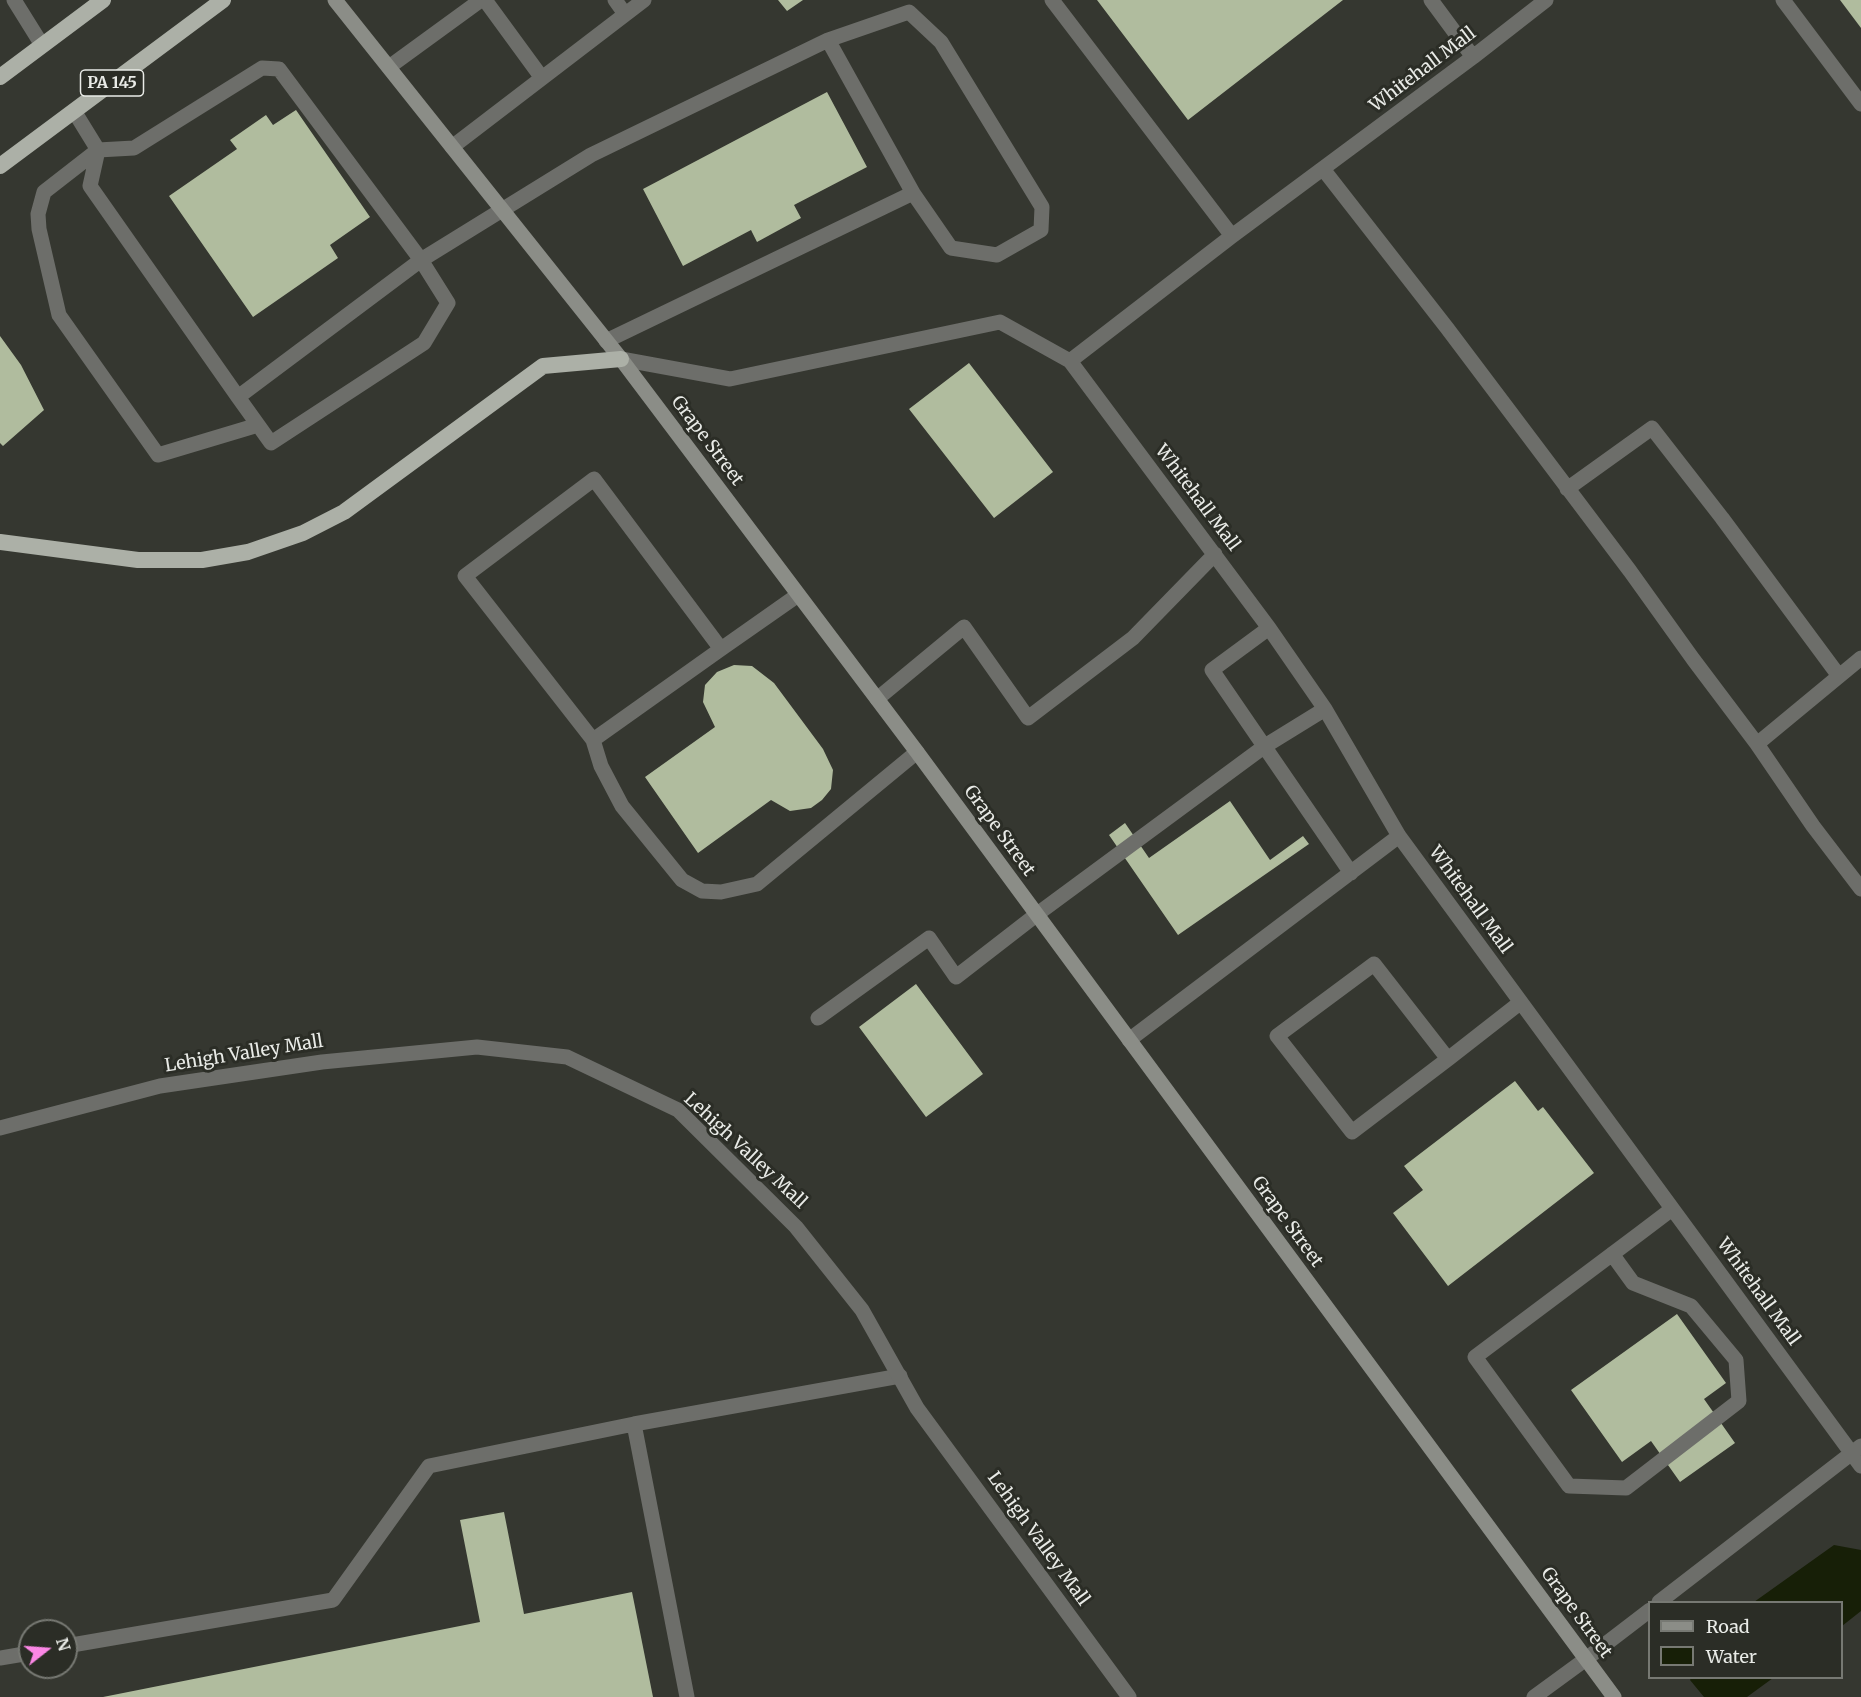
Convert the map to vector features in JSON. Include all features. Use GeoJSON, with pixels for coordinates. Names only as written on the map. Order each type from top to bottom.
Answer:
{"type":"FeatureCollection","features":[{"type":"Feature","properties":{"kind":"highway"},"geometry":{"type":"LineString","coordinates":[[0,77],[103,0]]}},
{"type":"Feature","properties":{"kind":"highway","name":"PA 145"},"geometry":{"type":"LineString","coordinates":[[0,166],[223,0]]}},
{"type":"Feature","properties":{"kind":"highway"},"geometry":{"type":"LineString","coordinates":[[0,542],[138,560],[202,560],[248,552],[303,533],[344,512],[543,366],[621,359]]}},
{"type":"Feature","properties":{"kind":"main road","name":"Grape Street"},"geometry":{"type":"LineString","coordinates":[[335,0],[621,359],[877,699],[1614,1697]]}},
{"type":"Feature","properties":{"kind":"street"},"geometry":{"type":"LineString","coordinates":[[14,0],[42,45]]}},
{"type":"Feature","properties":{"kind":"street"},"geometry":{"type":"LineString","coordinates":[[389,67],[483,0],[542,78]]}},
{"type":"Feature","properties":{"kind":"street"},"geometry":{"type":"LineString","coordinates":[[615,0],[625,14]]}},
{"type":"Feature","properties":{"kind":"street"},"geometry":{"type":"LineString","coordinates":[[453,147],[644,0]]}},
{"type":"Feature","properties":{"kind":"street"},"geometry":{"type":"LineString","coordinates":[[1052,0],[1232,236]]}},
{"type":"Feature","properties":{"kind":"street"},"geometry":{"type":"LineString","coordinates":[[1431,0],[1473,57]]}},
{"type":"Feature","properties":{"kind":"street","name":"Whitehall Mall"},"geometry":{"type":"LineString","coordinates":[[1070,361],[1546,0]]}},
{"type":"Feature","properties":{"kind":"street"},"geometry":{"type":"LineString","coordinates":[[1783,0],[1861,104]]}},
{"type":"Feature","properties":{"kind":"street"},"geometry":{"type":"LineString","coordinates":[[238,397],[421,260],[591,155],[828,40],[909,12],[941,42],[1042,207],[1041,230],[997,255],[951,249],[914,193],[828,40]]}},
{"type":"Feature","properties":{"kind":"street"},"geometry":{"type":"LineString","coordinates":[[74,111],[98,150],[90,186],[271,443],[424,343],[448,303],[421,260],[279,69],[262,68],[134,148],[98,150],[44,192],[38,214],[39,230],[59,315],[158,455],[258,425]]}},
{"type":"Feature","properties":{"kind":"street"},"geometry":{"type":"LineString","coordinates":[[1323,169],[1447,328],[1757,744],[1813,826],[1861,889]]}},
{"type":"Feature","properties":{"kind":"street"},"geometry":{"type":"LineString","coordinates":[[606,341],[914,193]]}},
{"type":"Feature","properties":{"kind":"street","name":"Whitehall Mall"},"geometry":{"type":"LineString","coordinates":[[621,359],[730,379],[1000,322],[1070,361],[1269,628],[1325,709],[1399,836],[1672,1209],[1856,1449],[1861,1466]]}},
{"type":"Feature","properties":{"kind":"street"},"geometry":{"type":"LineString","coordinates":[[1567,489],[1652,428],[1839,676]]}},
{"type":"Feature","properties":{"kind":"street"},"geometry":{"type":"LineString","coordinates":[[722,649],[594,479],[465,576],[593,740],[601,766],[622,806],[682,880],[702,891],[721,892],[757,884],[916,752]]}},
{"type":"Feature","properties":{"kind":"street"},"geometry":{"type":"LineString","coordinates":[[877,699],[964,627],[1028,718],[1133,638],[1215,554]]}},
{"type":"Feature","properties":{"kind":"street"},"geometry":{"type":"LineString","coordinates":[[593,740],[798,595]]}},
{"type":"Feature","properties":{"kind":"street"},"geometry":{"type":"LineString","coordinates":[[1269,628],[1212,670],[1351,873]]}},
{"type":"Feature","properties":{"kind":"street"},"geometry":{"type":"LineString","coordinates":[[1757,744],[1861,658]]}},
{"type":"Feature","properties":{"kind":"street"},"geometry":{"type":"LineString","coordinates":[[818,1018],[928,938],[956,977],[1265,746],[1325,709]]}},
{"type":"Feature","properties":{"kind":"street"},"geometry":{"type":"LineString","coordinates":[[1129,1040],[1399,836]]}},
{"type":"Feature","properties":{"kind":"street"},"geometry":{"type":"LineString","coordinates":[[1448,1059],[1374,964],[1278,1036],[1352,1132],[1448,1059],[1521,1002]]}},
{"type":"Feature","properties":{"kind":"street","name":"Lehigh Valley Mall"},"geometry":{"type":"LineString","coordinates":[[0,1128],[160,1086],[321,1062],[477,1047],[567,1057],[678,1110],[796,1227],[862,1310],[917,1408],[1129,1697]]}},
{"type":"Feature","properties":{"kind":"street"},"geometry":{"type":"LineString","coordinates":[[1612,1254],[1633,1283],[1691,1306],[1736,1360],[1739,1401],[1626,1488],[1569,1486],[1475,1358],[1612,1254],[1672,1209]]}},
{"type":"Feature","properties":{"kind":"street"},"geometry":{"type":"LineString","coordinates":[[78,1644],[333,1600],[429,1466],[634,1424],[900,1376]]}},
{"type":"Feature","properties":{"kind":"street"},"geometry":{"type":"LineString","coordinates":[[634,1424],[687,1697]]}},
{"type":"Feature","properties":{"kind":"street"},"geometry":{"type":"LineString","coordinates":[[1660,1601],[1856,1449]]}},
{"type":"Feature","properties":{"kind":"street"},"geometry":{"type":"LineString","coordinates":[[1534,1697],[1648,1612]]}},
{"type":"Feature","properties":{"kind":"street"},"geometry":{"type":"LineString","coordinates":[[0,1658],[18,1655]]}},
{"type":"Feature","properties":{"kind":"water"},"geometry":{"type":"Polygon","coordinates":[[[1834,1545],[1861,1550],[1861,1611],[1843,1625],[1843,1601],[1755,1601],[1834,1545]]]}},
{"type":"Feature","properties":{"kind":"water"},"geometry":{"type":"Polygon","coordinates":[[[1772,1679],[1747,1697],[1704,1697],[1690,1680],[1772,1679]]]}},
{"type":"Feature","properties":{"kind":"building"},"geometry":{"type":"Polygon","coordinates":[[[778,0],[803,0],[787,11],[778,0]]]}},
{"type":"Feature","properties":{"kind":"building"},"geometry":{"type":"Polygon","coordinates":[[[1097,0],[1343,0],[1188,120],[1097,0]]]}},
{"type":"Feature","properties":{"kind":"building"},"geometry":{"type":"Polygon","coordinates":[[[1840,0],[1861,0],[1861,28],[1840,0]]]}},
{"type":"Feature","properties":{"kind":"building"},"geometry":{"type":"Polygon","coordinates":[[[827,92],[867,167],[794,205],[801,218],[757,242],[751,230],[683,266],[643,189],[827,92]]]}},
{"type":"Feature","properties":{"kind":"building"},"geometry":{"type":"Polygon","coordinates":[[[296,110],[370,217],[330,245],[338,258],[253,317],[169,196],[237,149],[230,140],[266,115],[273,125],[296,110]]]}},
{"type":"Feature","properties":{"kind":"building"},"geometry":{"type":"Polygon","coordinates":[[[0,336],[21,365],[44,410],[3,446],[0,443],[0,336]]]}},
{"type":"Feature","properties":{"kind":"building"},"geometry":{"type":"Polygon","coordinates":[[[969,363],[1053,472],[994,518],[909,409],[969,363]]]}},
{"type":"Feature","properties":{"kind":"building"},"geometry":{"type":"Polygon","coordinates":[[[734,665],[752,666],[774,683],[823,749],[833,770],[831,789],[811,808],[790,811],[771,800],[698,853],[645,777],[715,727],[703,702],[705,685],[717,672],[734,665]]]}},
{"type":"Feature","properties":{"kind":"building"},"geometry":{"type":"Polygon","coordinates":[[[1230,801],[1270,860],[1303,836],[1309,844],[1178,935],[1109,835],[1125,823],[1149,858],[1230,801]]]}},
{"type":"Feature","properties":{"kind":"building"},"geometry":{"type":"Polygon","coordinates":[[[916,984],[983,1074],[926,1117],[859,1027],[916,984]]]}},
{"type":"Feature","properties":{"kind":"building"},"geometry":{"type":"Polygon","coordinates":[[[1515,1081],[1538,1111],[1543,1107],[1594,1173],[1448,1286],[1393,1213],[1423,1190],[1404,1166],[1515,1081]]]}},
{"type":"Feature","properties":{"kind":"building"},"geometry":{"type":"Polygon","coordinates":[[[1677,1314],[1726,1383],[1704,1399],[1735,1443],[1680,1482],[1651,1441],[1622,1462],[1571,1390],[1677,1314]]]}},
{"type":"Feature","properties":{"kind":"building"},"geometry":{"type":"Polygon","coordinates":[[[504,1512],[524,1614],[632,1592],[653,1697],[103,1697],[480,1622],[460,1520],[504,1512]]]}}]}
